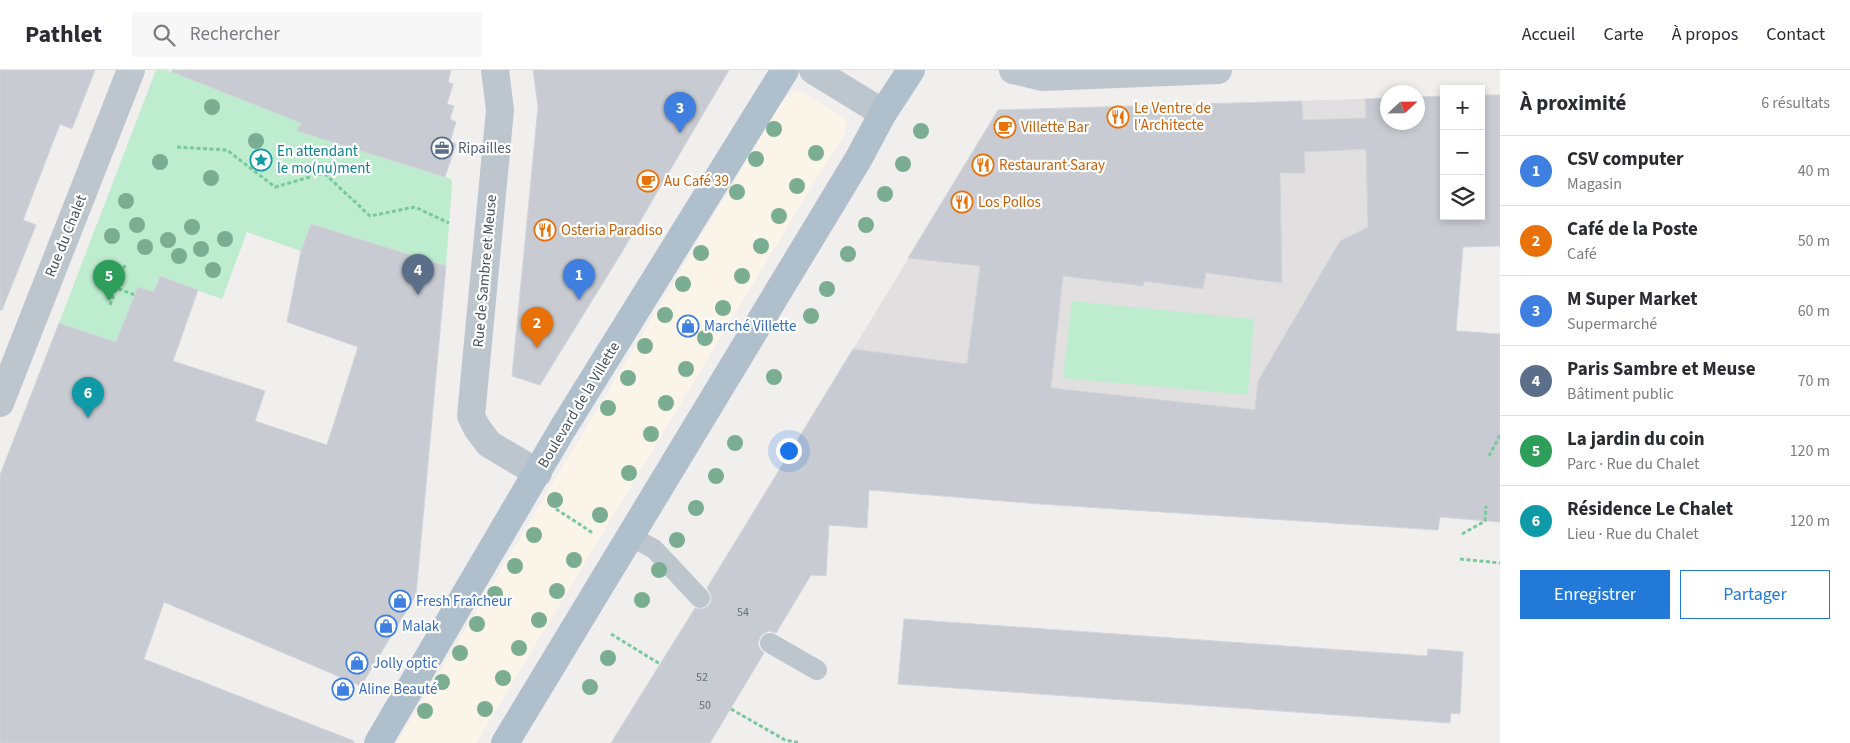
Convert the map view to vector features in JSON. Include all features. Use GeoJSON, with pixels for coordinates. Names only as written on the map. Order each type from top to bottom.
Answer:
{"type":"FeatureCollection","features":[{"type":"Feature","properties":{"kind":"main road","name":"Boulevard de la Villette"},"geometry":{"type":"LineString","coordinates":[[378,743],[563,428],[785,70]]}},
{"type":"Feature","properties":{"kind":"main road"},"geometry":{"type":"LineString","coordinates":[[505,743],[859,158],[883,113],[911,70]]}},
{"type":"Feature","properties":{"kind":"street","name":"Rue du Chalet"},"geometry":{"type":"LineString","coordinates":[[0,403],[131,70]]}},
{"type":"Feature","properties":{"kind":"street","name":"Rue de Sambre et Meuse"},"geometry":{"type":"LineString","coordinates":[[495,70],[500,110],[471,416],[489,444],[533,482]]}},
{"type":"Feature","properties":{"kind":"street"},"geometry":{"type":"LineString","coordinates":[[813,70],[883,113]]}},
{"type":"Feature","properties":{"kind":"street"},"geometry":{"type":"LineString","coordinates":[[1013,70],[1043,77],[1218,70]]}},
{"type":"Feature","properties":{"kind":"lane"},"geometry":{"type":"LineString","coordinates":[[626,544],[654,549],[700,598]]}},
{"type":"Feature","properties":{"kind":"lane"},"geometry":{"type":"LineString","coordinates":[[770,643],[817,670]]}},
{"type":"Feature","properties":{"kind":"path"},"geometry":{"type":"LineString","coordinates":[[177,147],[227,150],[275,187],[324,173],[370,216],[416,207],[449,224]]}},
{"type":"Feature","properties":{"kind":"path"},"geometry":{"type":"LineString","coordinates":[[110,305],[126,265]]}},
{"type":"Feature","properties":{"kind":"path"},"geometry":{"type":"LineString","coordinates":[[100,282],[135,295]]}},
{"type":"Feature","properties":{"kind":"path"},"geometry":{"type":"LineString","coordinates":[[1489,456],[1500,434]]}},
{"type":"Feature","properties":{"kind":"path"},"geometry":{"type":"LineString","coordinates":[[533,482],[626,544]]}},
{"type":"Feature","properties":{"kind":"path"},"geometry":{"type":"LineString","coordinates":[[1462,534],[1485,521],[1486,506]]}},
{"type":"Feature","properties":{"kind":"path"},"geometry":{"type":"LineString","coordinates":[[1460,559],[1500,563]]}},
{"type":"Feature","properties":{"kind":"path"},"geometry":{"type":"LineString","coordinates":[[581,618],[607,631],[660,664]]}},
{"type":"Feature","properties":{"kind":"path"},"geometry":{"type":"LineString","coordinates":[[730,709],[784,740],[800,743]]}},
{"type":"Feature","properties":{"kind":"shaded area","name":"Marché Villette"},"geometry":{"type":"Polygon","coordinates":[[[796,92],[802,92],[842,117],[847,126],[844,136],[476,743],[397,743],[777,110],[787,96],[796,92]]]}},
{"type":"Feature","properties":{"kind":"shaded area"},"geometry":{"type":"Polygon","coordinates":[[[1426,97],[1431,272],[1461,276],[1438,530],[1040,504],[1046,420],[826,394],[936,213],[1173,105],[1380,98],[1380,130],[1425,130],[1426,97]]]}},
{"type":"Feature","properties":{"kind":"green space"},"geometry":{"type":"Polygon","coordinates":[[[156,70],[166,70],[301,121],[298,131],[451,179],[446,266],[311,224],[301,251],[247,232],[222,299],[159,277],[135,348],[59,323],[156,70]]]}},
{"type":"Feature","properties":{"kind":"green space"},"geometry":{"type":"Polygon","coordinates":[[[1072,301],[1254,319],[1248,395],[1063,378],[1072,301]]]}},
{"type":"Feature","properties":{"kind":"building"},"geometry":{"type":"Polygon","coordinates":[[[0,70],[95,70],[72,129],[60,124],[23,220],[36,225],[2,310],[0,310],[0,70]]]}},
{"type":"Feature","properties":{"kind":"building"},"geometry":{"type":"Polygon","coordinates":[[[172,70],[451,70],[448,82],[453,84],[447,104],[454,106],[450,119],[456,122],[450,142],[456,144],[445,177],[297,131],[301,123],[172,72],[172,70]]]}},
{"type":"Feature","properties":{"kind":"building"},"geometry":{"type":"Polygon","coordinates":[[[533,70],[729,70],[622,252],[540,385],[512,376],[538,107],[533,70]]]}},
{"type":"Feature","properties":{"kind":"building"},"geometry":{"type":"Polygon","coordinates":[[[1485,95],[1500,95],[1500,246],[1463,247],[1456,331],[1500,334],[1500,522],[1440,517],[1438,530],[1040,504],[869,490],[867,528],[829,525],[826,576],[811,575],[776,633],[769,631],[760,637],[758,644],[764,653],[710,743],[611,743],[695,608],[703,609],[711,602],[711,595],[707,588],[853,349],[967,364],[980,266],[908,258],[998,110],[1302,101],[1303,120],[1366,118],[1365,99],[1380,98],[1380,130],[1425,130],[1425,97],[1440,96],[1440,220],[1485,220],[1485,95]],[[1366,149],[1304,152],[1305,173],[1280,173],[1282,283],[1206,273],[1203,289],[1144,281],[1143,286],[1063,276],[1051,388],[1255,410],[1258,381],[1340,241],[1368,227],[1366,149]]]}},
{"type":"Feature","properties":{"kind":"building"},"geometry":{"type":"Polygon","coordinates":[[[311,224],[446,266],[416,595],[361,686],[164,602],[144,659],[354,741],[354,743],[0,743],[0,475],[59,323],[116,342],[138,287],[154,292],[160,276],[198,290],[173,361],[265,391],[255,421],[327,445],[358,347],[287,322],[301,251],[311,224]]]}},
{"type":"Feature","properties":{"kind":"building"},"geometry":{"type":"Polygon","coordinates":[[[904,619],[1427,656],[1428,649],[1463,652],[1460,714],[1451,713],[1450,723],[898,684],[904,619]]]}},
{"type":"Feature","properties":{"kind":"place","name":"Le Ventre de l'Architecte"},"geometry":{"type":"Point","coordinates":[1118,117]}},
{"type":"Feature","properties":{"kind":"place","name":"Villette Bar"},"geometry":{"type":"Point","coordinates":[1005,127]}},
{"type":"Feature","properties":{"kind":"place","name":"M Super Market"},"geometry":{"type":"Point","coordinates":[680,133]}},
{"type":"Feature","properties":{"kind":"place","name":"Ripailles"},"geometry":{"type":"Point","coordinates":[442,148]}},
{"type":"Feature","properties":{"kind":"place","name":"En attendant le mo(nu)ment"},"geometry":{"type":"Point","coordinates":[261,160]}},
{"type":"Feature","properties":{"kind":"place","name":"Restaurant Saray"},"geometry":{"type":"Point","coordinates":[983,165]}},
{"type":"Feature","properties":{"kind":"place","name":"Au Café 39"},"geometry":{"type":"Point","coordinates":[648,181]}},
{"type":"Feature","properties":{"kind":"place","name":"Los Pollos"},"geometry":{"type":"Point","coordinates":[962,202]}},
{"type":"Feature","properties":{"kind":"place","name":"Osteria Paradiso"},"geometry":{"type":"Point","coordinates":[545,230]}},
{"type":"Feature","properties":{"kind":"place","name":"Paris Sambre et Meuse"},"geometry":{"type":"Point","coordinates":[418,295]}},
{"type":"Feature","properties":{"kind":"place","name":"CSV computer"},"geometry":{"type":"Point","coordinates":[579,300]}},
{"type":"Feature","properties":{"kind":"place","name":"La jardin du coin"},"geometry":{"type":"Point","coordinates":[109,301]}},
{"type":"Feature","properties":{"kind":"place","name":"Marché Villette"},"geometry":{"type":"Point","coordinates":[688,326]}},
{"type":"Feature","properties":{"kind":"place","name":"Café de la Poste"},"geometry":{"type":"Point","coordinates":[537,348]}},
{"type":"Feature","properties":{"kind":"place","name":"Résidence Le Chalet"},"geometry":{"type":"Point","coordinates":[88,418]}},
{"type":"Feature","properties":{"kind":"place","name":"Fresh Fraîcheur"},"geometry":{"type":"Point","coordinates":[400,601]}},
{"type":"Feature","properties":{"kind":"place","name":"Malak"},"geometry":{"type":"Point","coordinates":[386,626]}},
{"type":"Feature","properties":{"kind":"place","name":"Jolly optic"},"geometry":{"type":"Point","coordinates":[357,663]}},
{"type":"Feature","properties":{"kind":"place","name":"Aline Beauté"},"geometry":{"type":"Point","coordinates":[343,689]}}]}
